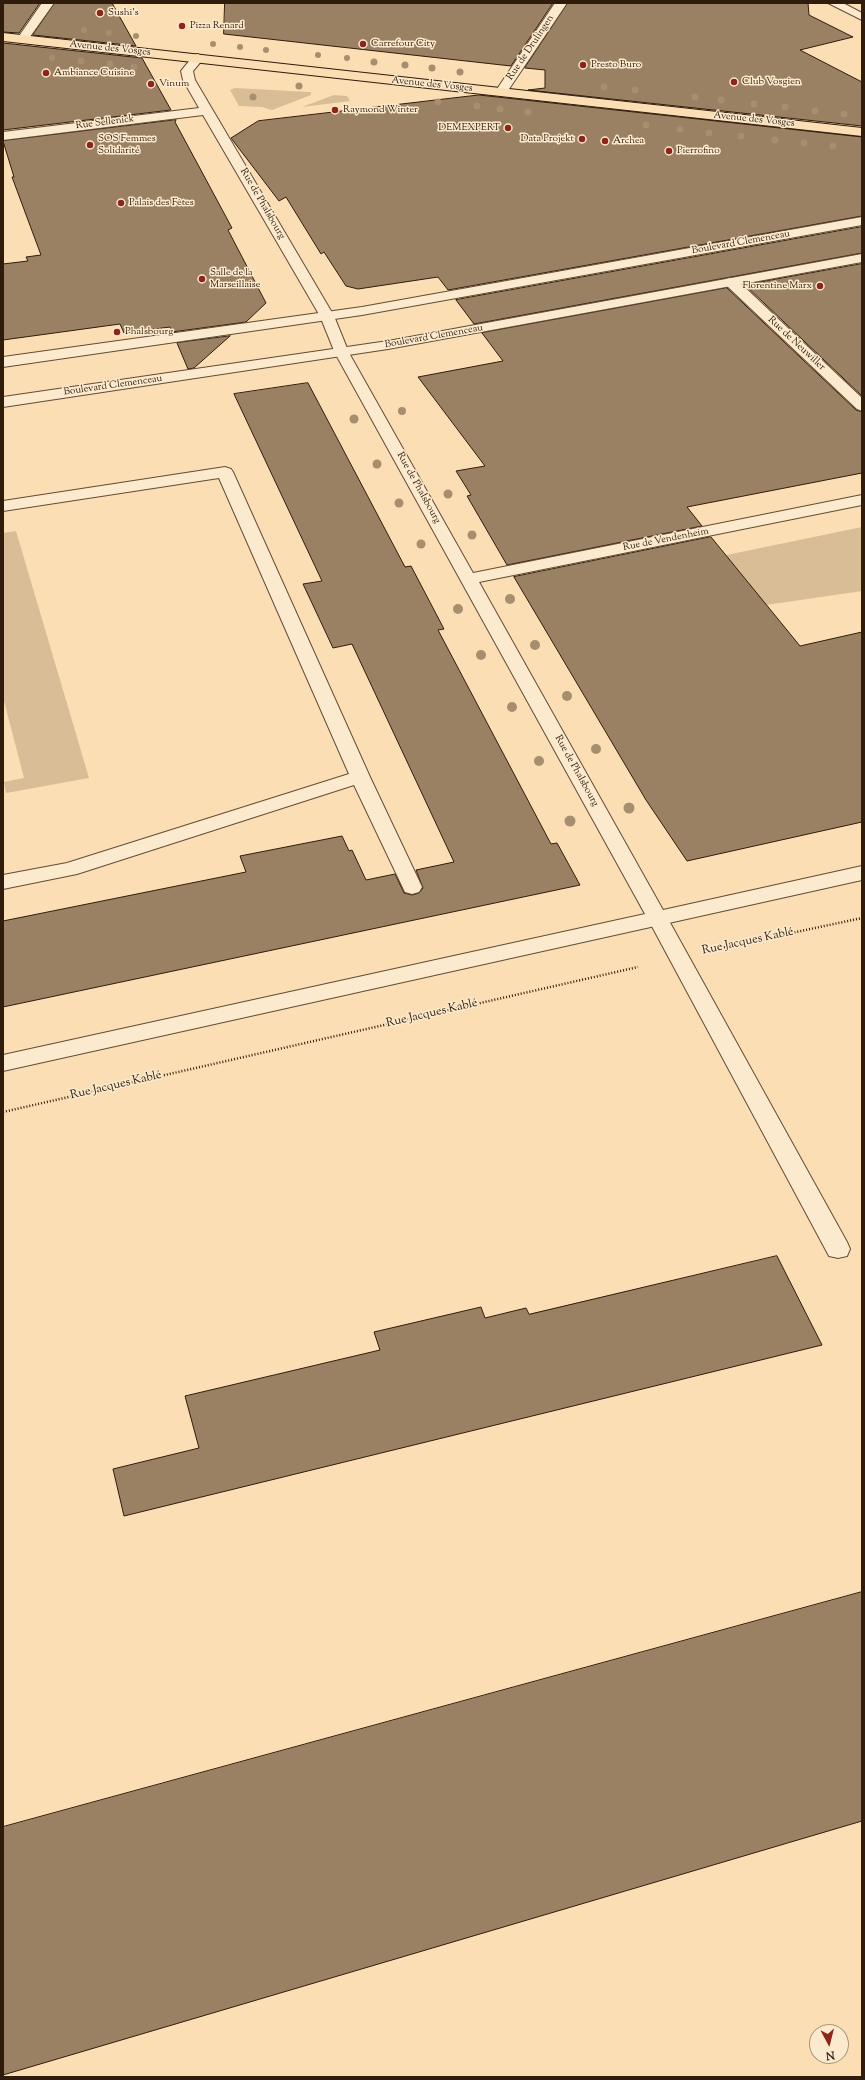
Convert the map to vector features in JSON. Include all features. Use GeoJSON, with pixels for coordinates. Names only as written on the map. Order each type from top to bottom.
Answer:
{"type":"FeatureCollection","features":[{"type":"Feature","properties":{"kind":"main road","name":"Avenue des Vosges"},"geometry":{"type":"LineString","coordinates":[[3,37],[862,132]]}},
{"type":"Feature","properties":{"kind":"street"},"geometry":{"type":"LineString","coordinates":[[23,39],[48,3]]}},
{"type":"Feature","properties":{"kind":"street","name":"Rue de Drulingen"},"geometry":{"type":"LineString","coordinates":[[501,92],[561,3]]}},
{"type":"Feature","properties":{"kind":"street"},"geometry":{"type":"LineString","coordinates":[[834,3],[862,17]]}},
{"type":"Feature","properties":{"kind":"street","name":"Rue de Phalsbourg"},"geometry":{"type":"LineString","coordinates":[[198,58],[187,71],[189,80],[327,316],[342,353],[680,957],[838,1249]]}},
{"type":"Feature","properties":{"kind":"street","name":"Rue Sellenick"},"geometry":{"type":"LineString","coordinates":[[3,136],[207,111]]}},
{"type":"Feature","properties":{"kind":"street","name":"Boulevard Clemenceau"},"geometry":{"type":"LineString","coordinates":[[3,362],[327,316],[862,221]]}},
{"type":"Feature","properties":{"kind":"street","name":"Boulevard Clemenceau"},"geometry":{"type":"LineString","coordinates":[[3,402],[342,353],[862,258]]}},
{"type":"Feature","properties":{"kind":"street","name":"Rue de Neuwiller"},"geometry":{"type":"LineString","coordinates":[[730,282],[862,406]]}},
{"type":"Feature","properties":{"kind":"street"},"geometry":{"type":"LineString","coordinates":[[3,506],[226,472],[360,777],[412,887]]}},
{"type":"Feature","properties":{"kind":"street","name":"Rue de Vendenheim"},"geometry":{"type":"LineString","coordinates":[[469,579],[862,500]]}},
{"type":"Feature","properties":{"kind":"street"},"geometry":{"type":"LineString","coordinates":[[3,882],[70,869],[360,777]]}},
{"type":"Feature","properties":{"kind":"street"},"geometry":{"type":"LineString","coordinates":[[3,1063],[862,873]]}},
{"type":"Feature","properties":{"kind":"path","name":"Rue Jacques Kablé"},"geometry":{"type":"LineString","coordinates":[[3,1112],[680,957],[862,918]]}},
{"type":"Feature","properties":{"kind":"shaded area"},"geometry":{"type":"Polygon","coordinates":[[[235,88],[311,92],[311,95],[272,110],[262,107],[239,106],[230,90],[235,88]]]}},
{"type":"Feature","properties":{"kind":"shaded area"},"geometry":{"type":"Polygon","coordinates":[[[334,95],[347,96],[350,101],[302,107],[334,95]]]}},
{"type":"Feature","properties":{"kind":"shaded area"},"geometry":{"type":"Polygon","coordinates":[[[862,527],[862,591],[752,607],[749,583],[734,565],[720,568],[712,558],[862,527]]]}},
{"type":"Feature","properties":{"kind":"shaded area"},"geometry":{"type":"Polygon","coordinates":[[[16,531],[89,778],[6,793],[4,782],[24,778],[3,697],[3,533],[16,531]]]}},
{"type":"Feature","properties":{"kind":"building"},"geometry":{"type":"Polygon","coordinates":[[[3,3],[40,3],[19,33],[3,32],[3,3]]]}},
{"type":"Feature","properties":{"kind":"building"},"geometry":{"type":"Polygon","coordinates":[[[55,3],[112,3],[136,46],[33,35],[55,3]]]}},
{"type":"Feature","properties":{"kind":"building"},"geometry":{"type":"Polygon","coordinates":[[[225,3],[553,3],[511,66],[224,34],[225,3]]]}},
{"type":"Feature","properties":{"kind":"building"},"geometry":{"type":"Polygon","coordinates":[[[568,3],[808,3],[809,15],[853,37],[800,50],[862,82],[862,126],[528,90],[545,88],[545,70],[525,68],[568,3]]]}},
{"type":"Feature","properties":{"kind":"building"},"geometry":{"type":"Polygon","coordinates":[[[3,43],[142,58],[171,110],[3,130],[3,43]]]}},
{"type":"Feature","properties":{"kind":"building"},"geometry":{"type":"Polygon","coordinates":[[[479,95],[862,137],[862,216],[448,290],[438,277],[358,289],[346,286],[324,252],[321,254],[286,197],[279,201],[231,138],[258,121],[479,95]]]}},
{"type":"Feature","properties":{"kind":"building"},"geometry":{"type":"Polygon","coordinates":[[[176,120],[175,122],[232,228],[228,230],[266,303],[246,322],[172,332],[170,327],[124,333],[120,324],[3,340],[3,264],[28,261],[26,257],[41,255],[12,177],[14,177],[3,141],[176,120]]]}},
{"type":"Feature","properties":{"kind":"building"},"geometry":{"type":"Polygon","coordinates":[[[862,227],[862,253],[474,324],[456,300],[862,227]]]}},
{"type":"Feature","properties":{"kind":"building"},"geometry":{"type":"Polygon","coordinates":[[[862,264],[862,396],[745,285],[862,264]]]}},
{"type":"Feature","properties":{"kind":"building"},"geometry":{"type":"Polygon","coordinates":[[[727,288],[856,410],[862,412],[862,473],[687,507],[702,526],[507,565],[467,496],[471,495],[456,471],[485,466],[418,377],[503,361],[482,333],[727,288]]]}},
{"type":"Feature","properties":{"kind":"building"},"geometry":{"type":"Polygon","coordinates":[[[230,336],[194,368],[188,369],[177,343],[230,336]]]}},
{"type":"Feature","properties":{"kind":"building"},"geometry":{"type":"Polygon","coordinates":[[[308,383],[405,567],[411,566],[444,629],[438,630],[551,844],[557,843],[580,885],[3,1007],[3,921],[246,872],[240,856],[342,836],[349,851],[352,850],[366,880],[395,874],[404,893],[412,895],[419,893],[423,888],[416,870],[454,862],[352,644],[333,648],[303,584],[322,581],[234,394],[308,383]]]}},
{"type":"Feature","properties":{"kind":"building"},"geometry":{"type":"Polygon","coordinates":[[[711,537],[800,646],[862,632],[862,822],[687,861],[646,800],[514,577],[711,537]]]}},
{"type":"Feature","properties":{"kind":"building"},"geometry":{"type":"Polygon","coordinates":[[[777,1256],[822,1345],[124,1516],[113,1469],[199,1448],[185,1396],[380,1350],[374,1332],[481,1307],[485,1318],[526,1308],[529,1314],[777,1256]]]}},
{"type":"Feature","properties":{"kind":"building"},"geometry":{"type":"Polygon","coordinates":[[[862,1592],[862,1821],[3,2075],[3,1827],[862,1592]]]}},
{"type":"Feature","properties":{"kind":"place","name":"Sushi's"},"geometry":{"type":"Point","coordinates":[100,13]}},
{"type":"Feature","properties":{"kind":"place","name":"Pizza Renard"},"geometry":{"type":"Point","coordinates":[182,26]}},
{"type":"Feature","properties":{"kind":"place","name":"Carrefour City"},"geometry":{"type":"Point","coordinates":[363,44]}},
{"type":"Feature","properties":{"kind":"place","name":"Presto Buro"},"geometry":{"type":"Point","coordinates":[583,65]}},
{"type":"Feature","properties":{"kind":"place","name":"Ambiance Cuisine"},"geometry":{"type":"Point","coordinates":[46,73]}},
{"type":"Feature","properties":{"kind":"place","name":"Club Vosgien"},"geometry":{"type":"Point","coordinates":[734,82]}},
{"type":"Feature","properties":{"kind":"place","name":"Vinum"},"geometry":{"type":"Point","coordinates":[151,84]}},
{"type":"Feature","properties":{"kind":"place","name":"Raymond Winter"},"geometry":{"type":"Point","coordinates":[335,110]}},
{"type":"Feature","properties":{"kind":"place","name":"DEMEXPERT"},"geometry":{"type":"Point","coordinates":[508,128]}},
{"type":"Feature","properties":{"kind":"place","name":"Data Projekt"},"geometry":{"type":"Point","coordinates":[582,139]}},
{"type":"Feature","properties":{"kind":"place","name":"Archea"},"geometry":{"type":"Point","coordinates":[605,141]}},
{"type":"Feature","properties":{"kind":"place","name":"SOS Femmes Solidarité"},"geometry":{"type":"Point","coordinates":[90,145]}},
{"type":"Feature","properties":{"kind":"place","name":"Pierrofino"},"geometry":{"type":"Point","coordinates":[669,151]}},
{"type":"Feature","properties":{"kind":"place","name":"Palais des Fêtes"},"geometry":{"type":"Point","coordinates":[121,203]}},
{"type":"Feature","properties":{"kind":"place","name":"Salle de la Marseillaise"},"geometry":{"type":"Point","coordinates":[202,279]}},
{"type":"Feature","properties":{"kind":"place","name":"Florentine Marx"},"geometry":{"type":"Point","coordinates":[820,286]}},
{"type":"Feature","properties":{"kind":"place","name":"Phalsbourg"},"geometry":{"type":"Point","coordinates":[117,332]}}]}
